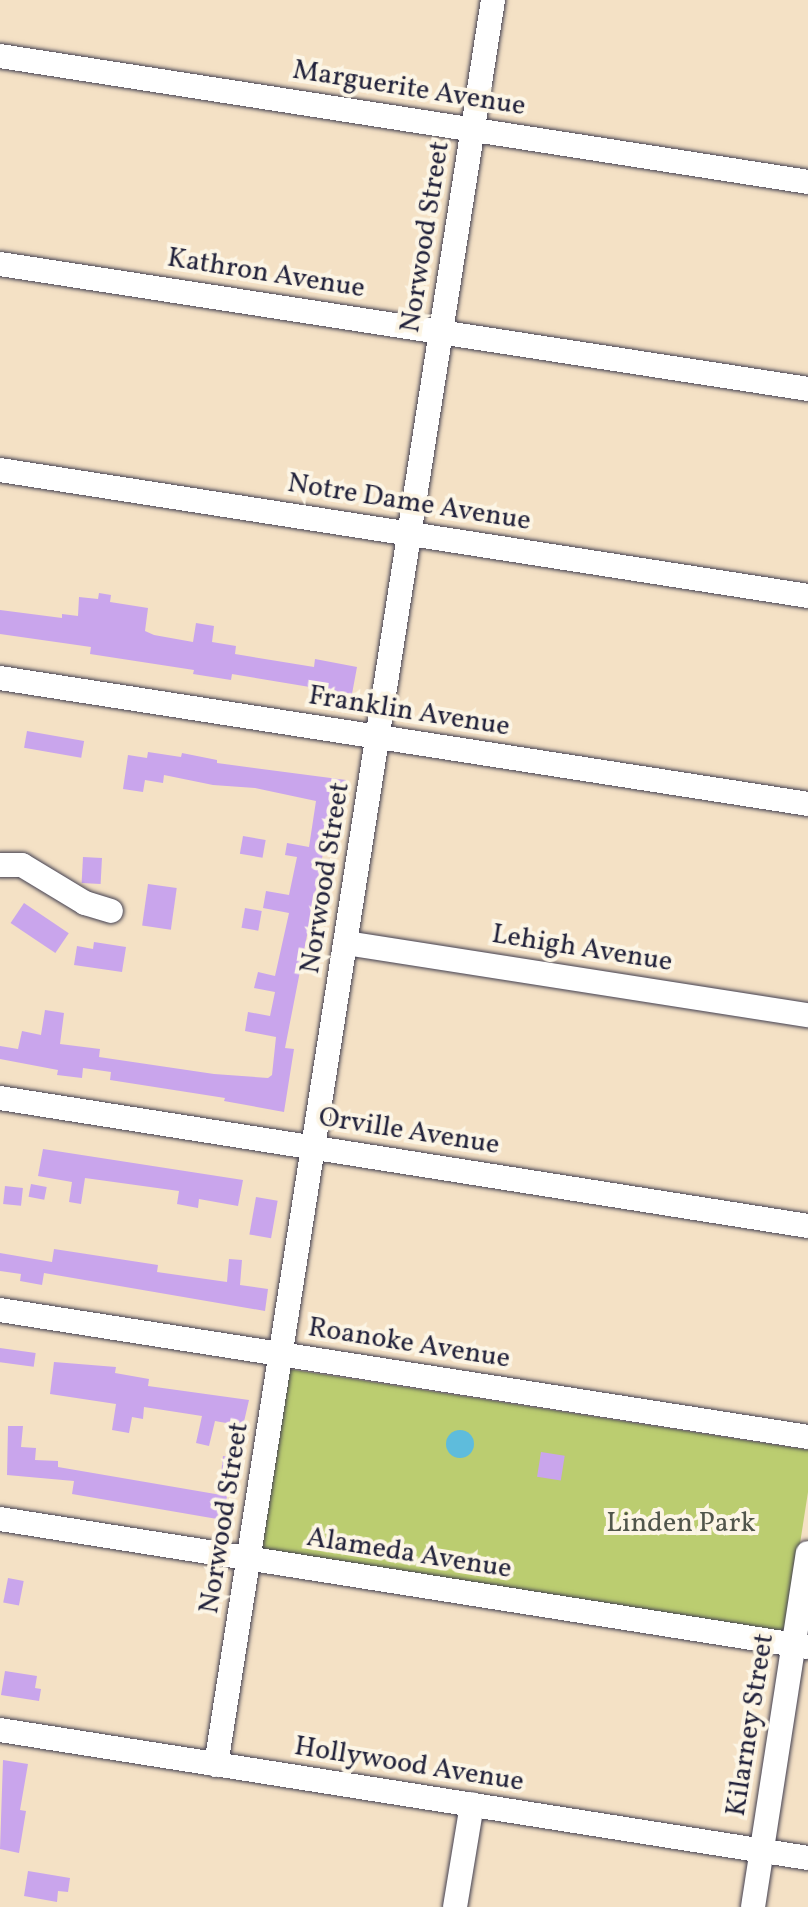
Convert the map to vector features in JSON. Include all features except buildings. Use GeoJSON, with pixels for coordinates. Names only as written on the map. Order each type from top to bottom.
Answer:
{"type":"FeatureCollection","features":[{"type":"Feature","properties":{"kind":"street","name":"Norwood Street"},"geometry":{"type":"LineString","coordinates":[[216,1765],[493,0]]}},
{"type":"Feature","properties":{"kind":"street","name":"Marguerite Avenue"},"geometry":{"type":"LineString","coordinates":[[0,56],[808,182]]}},
{"type":"Feature","properties":{"kind":"street","name":"Kathron Avenue"},"geometry":{"type":"LineString","coordinates":[[0,264],[808,389]]}},
{"type":"Feature","properties":{"kind":"street","name":"Notre Dame Avenue"},"geometry":{"type":"LineString","coordinates":[[0,470],[808,596]]}},
{"type":"Feature","properties":{"kind":"street","name":"Franklin Avenue"},"geometry":{"type":"LineString","coordinates":[[0,678],[808,804]]}},
{"type":"Feature","properties":{"kind":"street"},"geometry":{"type":"LineString","coordinates":[[0,865],[22,865],[85,903],[111,911]]}},
{"type":"Feature","properties":{"kind":"street","name":"Lehigh Avenue"},"geometry":{"type":"LineString","coordinates":[[346,943],[808,1015]]}},
{"type":"Feature","properties":{"kind":"street","name":"Orville Avenue"},"geometry":{"type":"LineString","coordinates":[[0,1098],[808,1226]]}},
{"type":"Feature","properties":{"kind":"street","name":"Roanoke Avenue"},"geometry":{"type":"LineString","coordinates":[[0,1310],[808,1437]]}},
{"type":"Feature","properties":{"kind":"street","name":"Alameda Avenue"},"geometry":{"type":"LineString","coordinates":[[0,1519],[801,1646]]}},
{"type":"Feature","properties":{"kind":"street","name":"Kilarney Street"},"geometry":{"type":"LineString","coordinates":[[753,1907],[801,1646],[808,1553]]}},
{"type":"Feature","properties":{"kind":"street","name":"Hollywood Avenue"},"geometry":{"type":"LineString","coordinates":[[0,1730],[808,1858]]}},
{"type":"Feature","properties":{"kind":"street"},"geometry":{"type":"LineString","coordinates":[[455,1907],[472,1804]]}},
{"type":"Feature","properties":{"kind":"green space","name":"Linden Park"},"geometry":{"type":"Polygon","coordinates":[[[288,1369],[808,1450],[808,1492],[786,1634],[260,1551],[288,1369]]]}},
{"type":"Feature","properties":{"kind":"water"},"geometry":{"type":"Polygon","coordinates":[[[460,1430],[470,1434],[474,1444],[470,1454],[460,1458],[450,1454],[446,1444],[450,1434],[460,1430]]]}}]}
